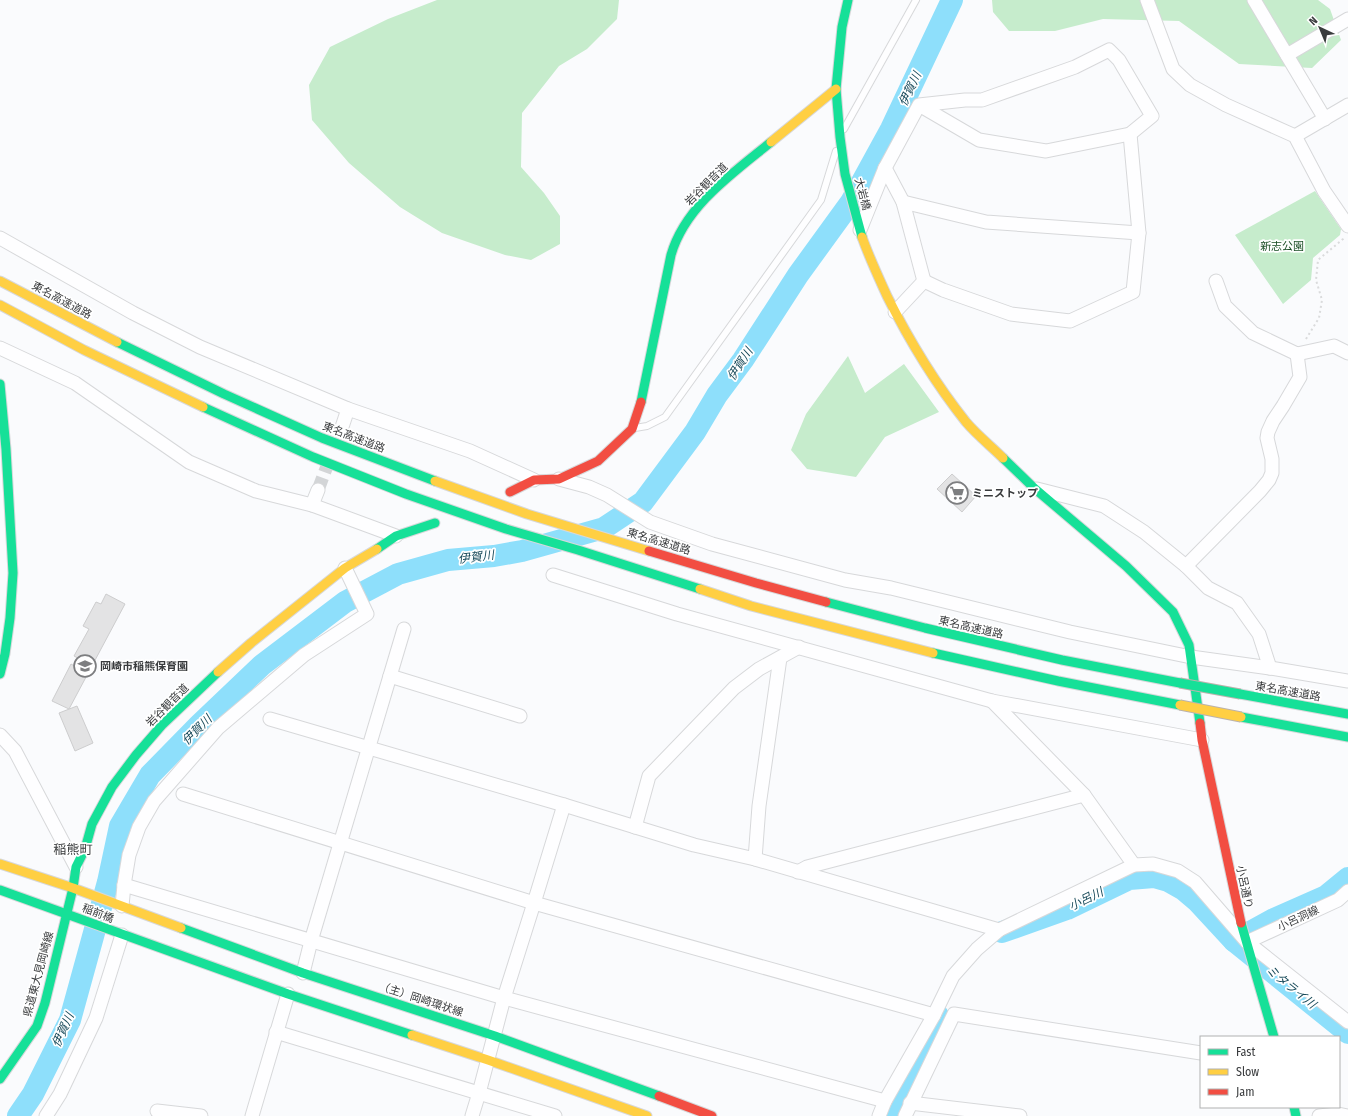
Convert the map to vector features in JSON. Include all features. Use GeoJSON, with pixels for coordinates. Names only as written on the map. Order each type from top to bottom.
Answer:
{"type":"FeatureCollection","features":[{"type":"Feature","properties":{"kind":"main road"},"geometry":{"type":"LineString","coordinates":[[836,88],[842,28],[848,0]]}},
{"type":"Feature","properties":{"kind":"main road","name":"大岩橋"},"geometry":{"type":"LineString","coordinates":[[836,88],[845,174],[858,225],[869,258],[895,312],[918,354],[942,390],[967,423],[1034,488]]}},
{"type":"Feature","properties":{"kind":"main road","name":"岩谷観音道"},"geometry":{"type":"LineString","coordinates":[[559,479],[598,461],[632,429],[640,406],[675,241],[695,209],[734,172],[836,88]]}},
{"type":"Feature","properties":{"kind":"main road","name":"東名高速道路"},"geometry":{"type":"LineString","coordinates":[[0,281],[108,338],[224,394],[322,438],[527,514],[614,539],[756,584],[925,628],[1062,660],[1348,714]]}},
{"type":"Feature","properties":{"kind":"main road"},"geometry":{"type":"LineString","coordinates":[[0,305],[84,350],[215,413],[313,457],[406,494],[506,529],[578,550],[751,606],[920,650],[1058,681],[1348,737]]}},
{"type":"Feature","properties":{"kind":"main road"},"geometry":{"type":"LineString","coordinates":[[0,384],[5,522],[13,573],[10,618],[5,654],[0,674]]}},
{"type":"Feature","properties":{"kind":"main road"},"geometry":{"type":"LineString","coordinates":[[510,492],[534,480],[559,479]]}},
{"type":"Feature","properties":{"kind":"main road","name":"小呂通り"},"geometry":{"type":"LineString","coordinates":[[1034,488],[1126,566],[1173,612],[1189,645],[1202,740],[1240,920],[1247,942],[1270,1036]]}},
{"type":"Feature","properties":{"kind":"main road","name":"岩谷観音道"},"geometry":{"type":"LineString","coordinates":[[73,888],[76,867],[85,849],[92,824],[112,787],[136,755],[162,725],[206,682],[251,643],[345,568],[372,553],[396,536],[435,523]]}},
{"type":"Feature","properties":{"kind":"main road"},"geometry":{"type":"LineString","coordinates":[[0,864],[73,888]]}},
{"type":"Feature","properties":{"kind":"main road","name":"稲前橋"},"geometry":{"type":"LineString","coordinates":[[73,888],[122,906]]}},
{"type":"Feature","properties":{"kind":"main road","name":"県道東大見岡崎線"},"geometry":{"type":"LineString","coordinates":[[0,1079],[37,1026],[45,1003],[73,888]]}},
{"type":"Feature","properties":{"kind":"main road"},"geometry":{"type":"LineString","coordinates":[[0,890],[66,914]]}},
{"type":"Feature","properties":{"kind":"main road","name":"（主）岡崎環状線"},"geometry":{"type":"LineString","coordinates":[[122,906],[303,973],[495,1036],[712,1116]]}},
{"type":"Feature","properties":{"kind":"main road","name":"稲前橋"},"geometry":{"type":"LineString","coordinates":[[66,914],[122,935]]}},
{"type":"Feature","properties":{"kind":"main road"},"geometry":{"type":"LineString","coordinates":[[122,935],[288,994],[488,1060],[647,1116]]}},
{"type":"Feature","properties":{"kind":"street"},"geometry":{"type":"LineString","coordinates":[[1147,0],[1173,69],[1190,85],[1226,105],[1295,136],[1324,191],[1348,226]]}},
{"type":"Feature","properties":{"kind":"street"},"geometry":{"type":"LineString","coordinates":[[1254,0],[1325,119]]}},
{"type":"Feature","properties":{"kind":"street"},"geometry":{"type":"LineString","coordinates":[[1288,55],[1348,19]]}},
{"type":"Feature","properties":{"kind":"street"},"geometry":{"type":"LineString","coordinates":[[1109,50],[1119,60],[1152,116],[1130,134],[1046,151],[979,140],[920,105],[965,100],[982,100],[1039,81],[1074,67],[1109,50]]}},
{"type":"Feature","properties":{"kind":"street"},"geometry":{"type":"LineString","coordinates":[[858,225],[885,168],[920,105]]}},
{"type":"Feature","properties":{"kind":"street"},"geometry":{"type":"LineString","coordinates":[[1295,136],[1348,105]]}},
{"type":"Feature","properties":{"kind":"street"},"geometry":{"type":"LineString","coordinates":[[885,168],[903,202],[924,281],[943,290],[1011,314],[1070,321],[1133,292],[1139,233],[1130,134]]}},
{"type":"Feature","properties":{"kind":"street"},"geometry":{"type":"LineString","coordinates":[[903,202],[986,222],[1139,233]]}},
{"type":"Feature","properties":{"kind":"street"},"geometry":{"type":"LineString","coordinates":[[0,238],[133,313],[200,347],[348,409],[470,451],[534,480]]}},
{"type":"Feature","properties":{"kind":"street"},"geometry":{"type":"LineString","coordinates":[[895,312],[924,281]]}},
{"type":"Feature","properties":{"kind":"street"},"geometry":{"type":"LineString","coordinates":[[1216,281],[1226,306],[1254,333],[1297,354],[1334,346],[1348,353]]}},
{"type":"Feature","properties":{"kind":"street"},"geometry":{"type":"LineString","coordinates":[[0,348],[75,383],[189,462],[256,491],[312,505],[396,536]]}},
{"type":"Feature","properties":{"kind":"street"},"geometry":{"type":"LineString","coordinates":[[1186,566],[1269,480],[1272,473],[1272,459],[1267,438],[1273,421],[1300,377],[1297,354]]}},
{"type":"Feature","properties":{"kind":"street"},"geometry":{"type":"LineString","coordinates":[[340,430],[348,409]]}},
{"type":"Feature","properties":{"kind":"street"},"geometry":{"type":"LineString","coordinates":[[559,479],[589,487],[607,495],[650,522],[712,544],[845,580],[890,588],[1070,632],[1191,657],[1348,681]]}},
{"type":"Feature","properties":{"kind":"street"},"geometry":{"type":"LineString","coordinates":[[1034,488],[1104,506],[1144,532],[1186,566],[1208,588],[1237,603],[1259,634],[1270,668]]}},
{"type":"Feature","properties":{"kind":"street"},"geometry":{"type":"LineString","coordinates":[[312,505],[318,490]]}},
{"type":"Feature","properties":{"kind":"street"},"geometry":{"type":"LineString","coordinates":[[122,906],[129,855],[139,827],[154,801],[218,728],[304,655],[367,614],[345,568]]}},
{"type":"Feature","properties":{"kind":"street"},"geometry":{"type":"LineString","coordinates":[[554,576],[677,614],[992,701],[1202,740]]}},
{"type":"Feature","properties":{"kind":"street"},"geometry":{"type":"LineString","coordinates":[[303,973],[311,941],[404,629]]}},
{"type":"Feature","properties":{"kind":"street"},"geometry":{"type":"LineString","coordinates":[[635,827],[649,776],[734,688],[759,670],[799,647]]}},
{"type":"Feature","properties":{"kind":"street"},"geometry":{"type":"LineString","coordinates":[[756,858],[759,806],[780,658]]}},
{"type":"Feature","properties":{"kind":"street"},"geometry":{"type":"LineString","coordinates":[[390,676],[520,716]]}},
{"type":"Feature","properties":{"kind":"street"},"geometry":{"type":"LineString","coordinates":[[992,701],[1084,795],[1134,865]]}},
{"type":"Feature","properties":{"kind":"street"},"geometry":{"type":"LineString","coordinates":[[270,719],[564,805],[694,845],[756,858],[798,872],[999,930]]}},
{"type":"Feature","properties":{"kind":"street"},"geometry":{"type":"LineString","coordinates":[[0,735],[15,751],[76,867]]}},
{"type":"Feature","properties":{"kind":"street"},"geometry":{"type":"LineString","coordinates":[[183,794],[534,903],[934,1015]]}},
{"type":"Feature","properties":{"kind":"street"},"geometry":{"type":"LineString","coordinates":[[798,872],[807,867],[1084,795]]}},
{"type":"Feature","properties":{"kind":"street"},"geometry":{"type":"LineString","coordinates":[[472,1116],[480,1093],[504,998],[564,805]]}},
{"type":"Feature","properties":{"kind":"street"},"geometry":{"type":"LineString","coordinates":[[880,1116],[885,1101],[934,1015],[953,976],[977,949],[999,930],[1134,865],[1153,864],[1178,871],[1195,882],[1247,942],[1348,1022]]}},
{"type":"Feature","properties":{"kind":"street"},"geometry":{"type":"LineString","coordinates":[[124,885],[504,998],[885,1101]]}},
{"type":"Feature","properties":{"kind":"street","name":"小呂洞線"},"geometry":{"type":"LineString","coordinates":[[1247,942],[1338,900],[1348,891]]}},
{"type":"Feature","properties":{"kind":"street"},"geometry":{"type":"LineString","coordinates":[[46,1116],[60,1094],[96,1018],[122,935]]}},
{"type":"Feature","properties":{"kind":"street"},"geometry":{"type":"LineString","coordinates":[[252,1116],[288,994]]}},
{"type":"Feature","properties":{"kind":"street"},"geometry":{"type":"LineString","coordinates":[[905,1116],[954,1014],[1200,1053]]}},
{"type":"Feature","properties":{"kind":"street"},"geometry":{"type":"LineString","coordinates":[[276,1032],[555,1116]]}},
{"type":"Feature","properties":{"kind":"street"},"geometry":{"type":"LineString","coordinates":[[910,1103],[1020,1116]]}},
{"type":"Feature","properties":{"kind":"street"},"geometry":{"type":"LineString","coordinates":[[157,1111],[201,1116]]}},
{"type":"Feature","properties":{"kind":"street"},"geometry":{"type":"LineString","coordinates":[[1320,1116],[1337,1114],[1348,1116]]}},
{"type":"Feature","properties":{"kind":"lane"},"geometry":{"type":"LineString","coordinates":[[632,429],[647,426],[665,417],[821,200],[840,137],[916,0]]}},
{"type":"Feature","properties":{"kind":"path"},"geometry":{"type":"LineString","coordinates":[[1297,354],[1319,318],[1322,300],[1316,280],[1318,260],[1343,239],[1348,226]]}},
{"type":"Feature","properties":{"kind":"green space"},"geometry":{"type":"Polygon","coordinates":[[[437,0],[619,0],[617,19],[587,49],[559,66],[522,113],[521,167],[544,193],[560,216],[560,244],[531,260],[505,255],[442,233],[400,207],[349,163],[312,120],[309,85],[330,47],[388,19],[437,0]]]}},
{"type":"Feature","properties":{"kind":"green space"},"geometry":{"type":"Polygon","coordinates":[[[992,0],[1318,0],[1330,9],[1341,40],[1312,68],[1239,64],[1179,21],[1103,19],[1055,31],[1009,31],[993,12],[992,0]]]}},
{"type":"Feature","properties":{"kind":"green space","name":"新志公園"},"geometry":{"type":"Polygon","coordinates":[[[1315,191],[1341,229],[1340,235],[1313,258],[1311,280],[1283,304],[1235,235],[1315,191]]]}},
{"type":"Feature","properties":{"kind":"green space"},"geometry":{"type":"Polygon","coordinates":[[[848,356],[865,393],[904,364],[939,412],[885,437],[856,477],[807,469],[791,450],[806,414],[848,356]]]}},
{"type":"Feature","properties":{"kind":"building","name":"ミニストップ"},"geometry":{"type":"Polygon","coordinates":[[[952,474],[976,496],[962,512],[937,489],[952,474]]]}},
{"type":"Feature","properties":{"kind":"building"},"geometry":{"type":"Polygon","coordinates":[[[106,594],[125,604],[69,709],[52,701],[71,664],[83,671],[87,663],[74,656],[89,629],[83,626],[96,602],[101,604],[106,594]]]}},
{"type":"Feature","properties":{"kind":"building"},"geometry":{"type":"Polygon","coordinates":[[[77,706],[93,743],[75,751],[59,713],[77,706]]]}},
{"type":"Feature","properties":{"kind":"waterway","name":"伊賀川"},"geometry":{"type":"LineString","coordinates":[[18,1116],[33,1094],[70,1020],[108,882],[120,826],[150,775],[199,725],[262,665],[345,602],[398,574],[448,560],[494,556],[522,551],[604,528],[643,502],[695,432],[717,395],[743,360],[798,275],[851,202],[891,129],[952,0]]}},
{"type":"Feature","properties":{"kind":"waterway","name":"小呂川"},"geometry":{"type":"LineString","coordinates":[[1002,932],[1067,909],[1129,879],[1154,877],[1168,881],[1184,890],[1197,901],[1234,941],[1348,1033]]}},
{"type":"Feature","properties":{"kind":"waterway","name":"小呂川"},"geometry":{"type":"LineString","coordinates":[[1234,941],[1274,919],[1326,896],[1348,878]]}},
{"type":"Feature","properties":{"kind":"waterway","name":"小呂川"},"geometry":{"type":"LineString","coordinates":[[892,1116],[938,1015]]}},
{"type":"Feature","properties":{"kind":"tunnel"},"geometry":{"type":"LineString","coordinates":[[318,490],[330,458]]}},
{"type":"Feature","properties":{"kind":"traffic: fast"},"geometry":{"type":"LineString","coordinates":[[848,0],[842,27],[836,89],[845,174],[862,237]]}},
{"type":"Feature","properties":{"kind":"traffic: fast"},"geometry":{"type":"LineString","coordinates":[[641,402],[671,255],[678,237],[687,221],[712,192],[726,178],[771,142]]}},
{"type":"Feature","properties":{"kind":"traffic: fast"},"geometry":{"type":"LineString","coordinates":[[117,342],[224,394],[322,438],[435,481]]}},
{"type":"Feature","properties":{"kind":"traffic: fast"},"geometry":{"type":"LineString","coordinates":[[0,384],[6,449],[13,573],[10,618],[5,654],[0,674]]}},
{"type":"Feature","properties":{"kind":"traffic: fast"},"geometry":{"type":"LineString","coordinates":[[203,407],[313,457],[406,494],[506,529],[578,550],[700,589]]}},
{"type":"Feature","properties":{"kind":"traffic: fast"},"geometry":{"type":"LineString","coordinates":[[1003,458],[1034,488],[1126,566],[1173,612],[1189,645],[1200,723]]}},
{"type":"Feature","properties":{"kind":"traffic: fast"},"geometry":{"type":"LineString","coordinates":[[377,549],[396,536],[435,523]]}},
{"type":"Feature","properties":{"kind":"traffic: fast"},"geometry":{"type":"LineString","coordinates":[[826,602],[925,628],[1062,660],[1180,683]]}},
{"type":"Feature","properties":{"kind":"traffic: fast"},"geometry":{"type":"LineString","coordinates":[[933,653],[1058,681],[1180,705]]}},
{"type":"Feature","properties":{"kind":"traffic: fast"},"geometry":{"type":"LineString","coordinates":[[0,1079],[37,1026],[45,1003],[73,888],[76,867],[85,849],[92,824],[112,787],[136,755],[162,725],[218,672]]}},
{"type":"Feature","properties":{"kind":"traffic: fast"},"geometry":{"type":"LineString","coordinates":[[1180,683],[1240,694]]}},
{"type":"Feature","properties":{"kind":"traffic: fast"},"geometry":{"type":"LineString","coordinates":[[1240,694],[1348,714]]}},
{"type":"Feature","properties":{"kind":"traffic: fast"},"geometry":{"type":"LineString","coordinates":[[1241,717],[1348,737]]}},
{"type":"Feature","properties":{"kind":"traffic: fast"},"geometry":{"type":"LineString","coordinates":[[0,890],[288,994],[412,1035]]}},
{"type":"Feature","properties":{"kind":"traffic: fast"},"geometry":{"type":"LineString","coordinates":[[1241,923],[1274,1036]]}},
{"type":"Feature","properties":{"kind":"traffic: fast"},"geometry":{"type":"LineString","coordinates":[[181,928],[303,973],[495,1036],[659,1096]]}},
{"type":"Feature","properties":{"kind":"traffic: fast"},"geometry":{"type":"LineString","coordinates":[[1294,1108],[1296,1116]]}},
{"type":"Feature","properties":{"kind":"traffic: slow"},"geometry":{"type":"LineString","coordinates":[[771,142],[836,89]]}},
{"type":"Feature","properties":{"kind":"traffic: slow"},"geometry":{"type":"LineString","coordinates":[[862,237],[887,296],[923,361],[966,422],[1003,458]]}},
{"type":"Feature","properties":{"kind":"traffic: slow"},"geometry":{"type":"LineString","coordinates":[[0,281],[117,342]]}},
{"type":"Feature","properties":{"kind":"traffic: slow"},"geometry":{"type":"LineString","coordinates":[[0,305],[84,350],[203,407]]}},
{"type":"Feature","properties":{"kind":"traffic: slow"},"geometry":{"type":"LineString","coordinates":[[435,481],[527,514],[649,551]]}},
{"type":"Feature","properties":{"kind":"traffic: slow"},"geometry":{"type":"LineString","coordinates":[[218,672],[251,643],[345,568],[377,549]]}},
{"type":"Feature","properties":{"kind":"traffic: slow"},"geometry":{"type":"LineString","coordinates":[[700,589],[751,606],[933,653]]}},
{"type":"Feature","properties":{"kind":"traffic: slow"},"geometry":{"type":"LineString","coordinates":[[1180,705],[1241,717]]}},
{"type":"Feature","properties":{"kind":"traffic: slow"},"geometry":{"type":"LineString","coordinates":[[0,864],[73,888],[181,928]]}},
{"type":"Feature","properties":{"kind":"traffic: slow"},"geometry":{"type":"LineString","coordinates":[[412,1035],[647,1116]]}},
{"type":"Feature","properties":{"kind":"traffic: jam"},"geometry":{"type":"LineString","coordinates":[[510,492],[534,480],[559,479],[598,461],[632,429],[641,402]]}},
{"type":"Feature","properties":{"kind":"traffic: jam"},"geometry":{"type":"LineString","coordinates":[[649,551],[826,602]]}},
{"type":"Feature","properties":{"kind":"traffic: jam"},"geometry":{"type":"LineString","coordinates":[[1200,723],[1202,740],[1241,923]]}},
{"type":"Feature","properties":{"kind":"traffic: jam"},"geometry":{"type":"LineString","coordinates":[[659,1096],[712,1116]]}},
{"type":"Feature","properties":{"kind":"place","name":"ミニストップ"},"geometry":{"type":"Point","coordinates":[957,493]}},
{"type":"Feature","properties":{"kind":"place","name":"岡崎市稲熊保育園"},"geometry":{"type":"Point","coordinates":[85,666]}},
{"type":"Feature","properties":{"kind":"district","name":"稲熊町"},"geometry":{"type":"Point","coordinates":[73,849]}},
{"type":"Feature","properties":{"kind":"water label","name":"ミタライ川"},"geometry":{"type":"Point","coordinates":[1291,987]}}]}
